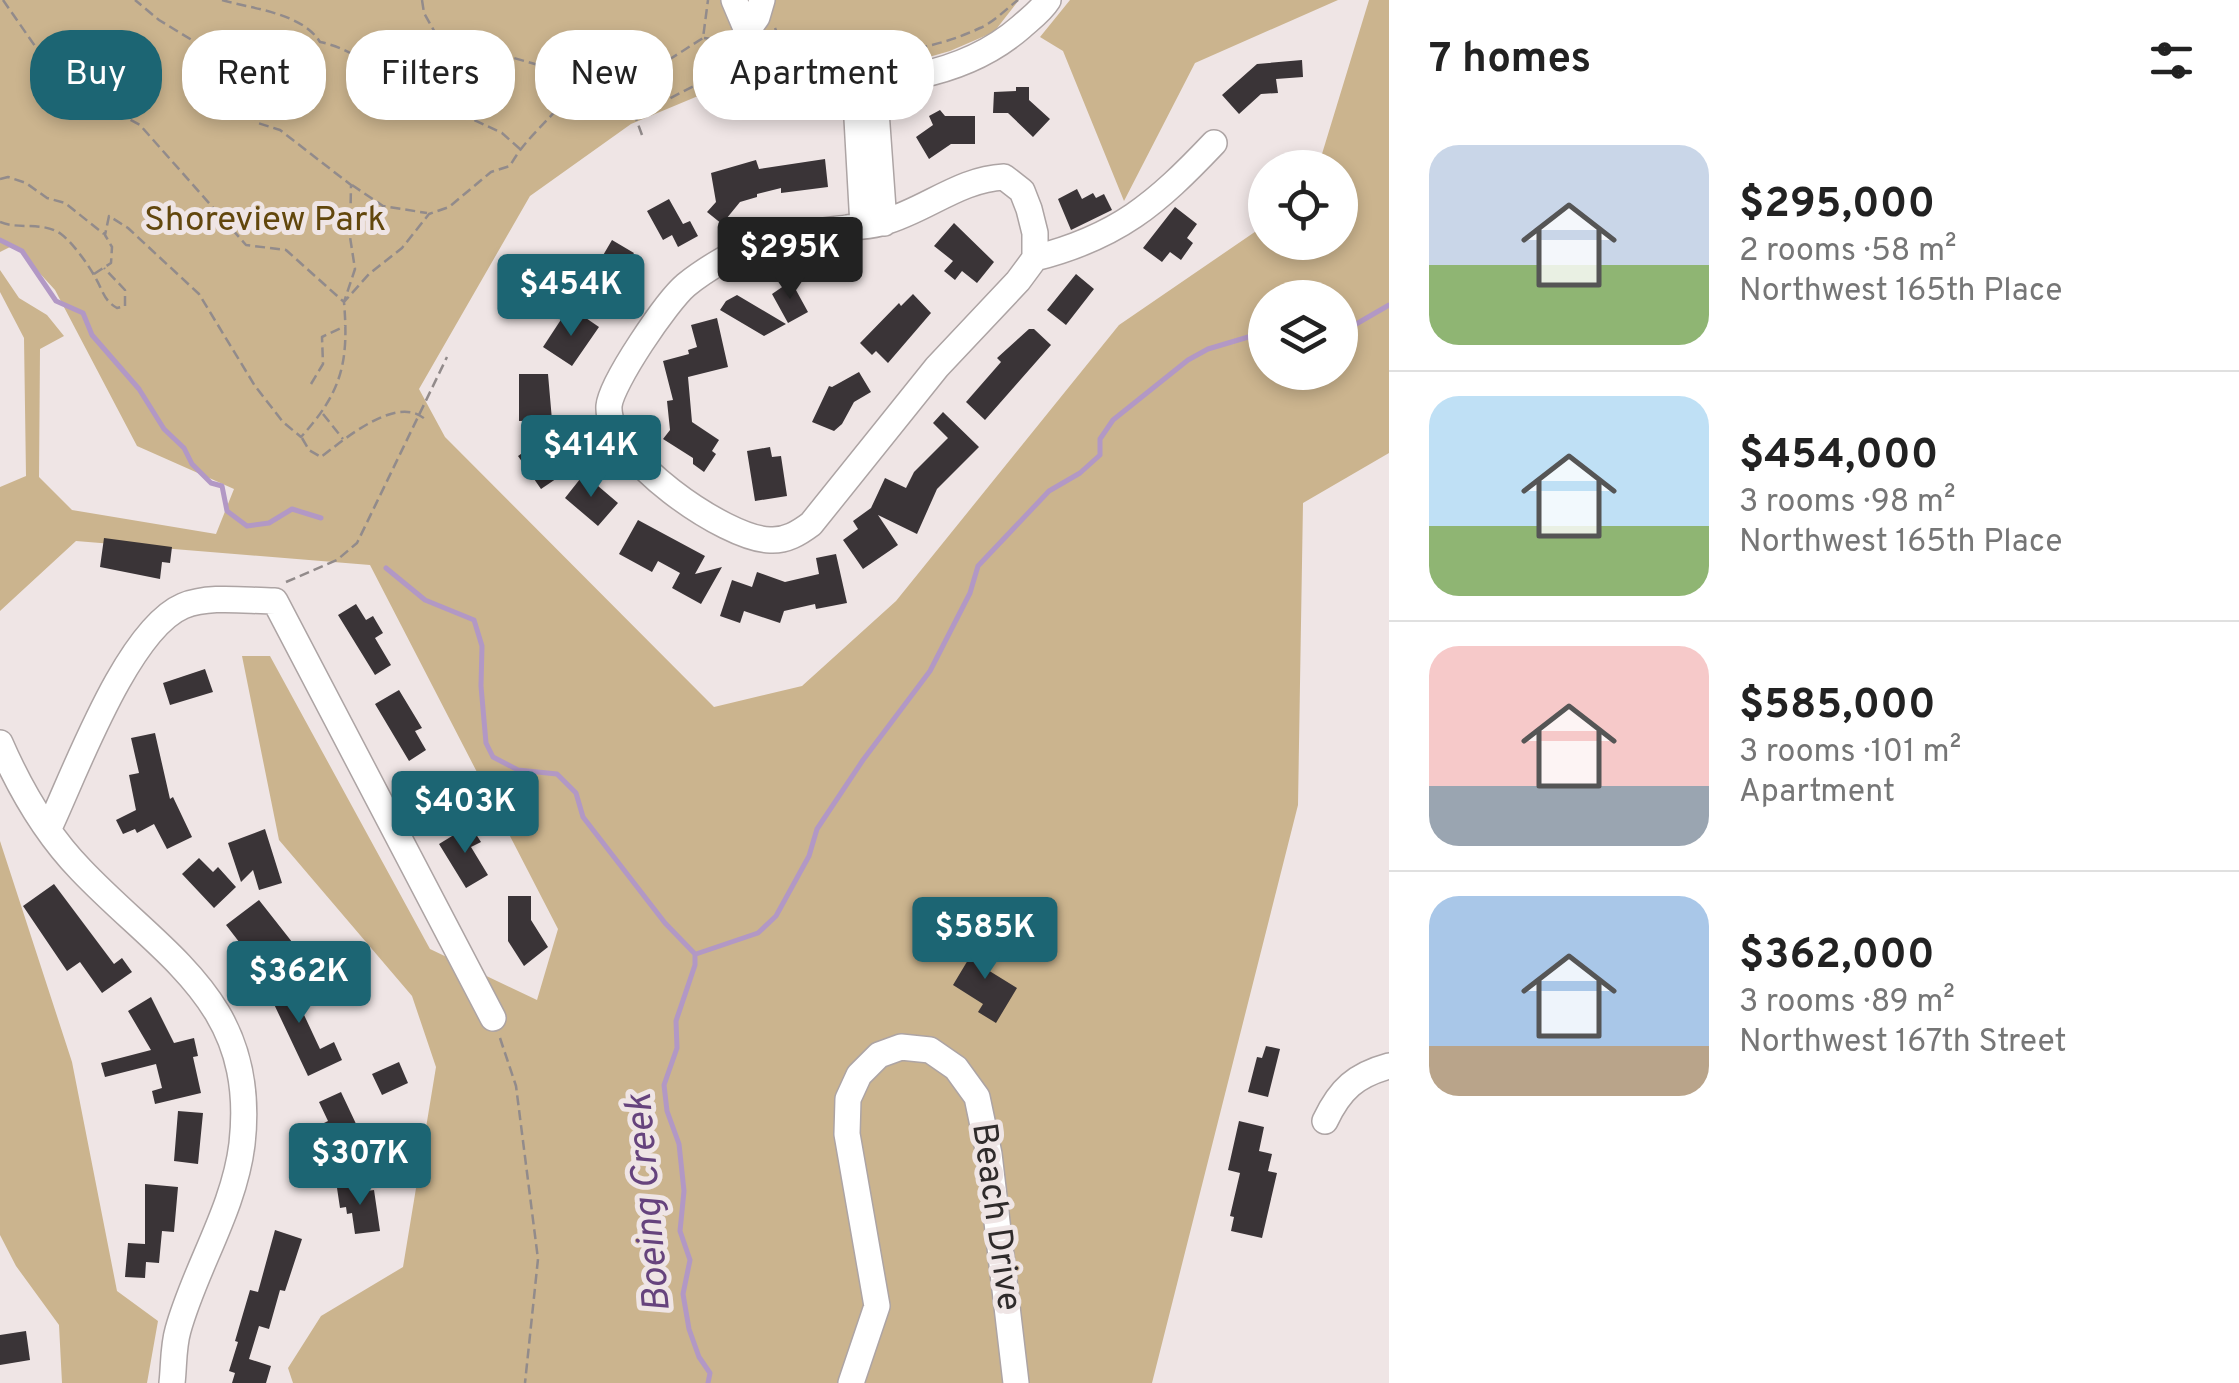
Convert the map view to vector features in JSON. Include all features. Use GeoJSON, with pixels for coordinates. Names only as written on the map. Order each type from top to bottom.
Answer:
{"type":"FeatureCollection","features":[{"type":"Feature","properties":{"kind":"street"},"geometry":{"type":"LineString","coordinates":[[734,0],[756,30]]}},
{"type":"Feature","properties":{"kind":"street"},"geometry":{"type":"LineString","coordinates":[[757,30],[762,0]]}},
{"type":"Feature","properties":{"kind":"street"},"geometry":{"type":"LineString","coordinates":[[934,73],[976,59],[1006,39],[1048,0]]}},
{"type":"Feature","properties":{"kind":"street"},"geometry":{"type":"LineString","coordinates":[[867,120],[874,224]]}},
{"type":"Feature","properties":{"kind":"street"},"geometry":{"type":"LineString","coordinates":[[1035,258],[1077,248],[1119,228],[1181,178],[1214,143]]}},
{"type":"Feature","properties":{"kind":"street"},"geometry":{"type":"LineString","coordinates":[[1004,177],[1022,191],[1030,209],[1036,233],[1035,258],[937,366],[811,524],[795,536],[770,540],[738,532],[665,487],[626,448],[612,426],[609,406],[616,384],[665,308],[684,286],[724,260],[768,239],[874,224],[982,178],[1004,177]]}},
{"type":"Feature","properties":{"kind":"street"},"geometry":{"type":"LineString","coordinates":[[48,828],[131,656],[159,624],[179,608],[201,600],[275,601],[493,1018]]}},
{"type":"Feature","properties":{"kind":"street"},"geometry":{"type":"LineString","coordinates":[[0,744],[20,790],[80,869],[193,976],[220,1013],[235,1054],[242,1144],[218,1226],[176,1335],[172,1383]]}},
{"type":"Feature","properties":{"kind":"street","name":"Beach Drive"},"geometry":{"type":"LineString","coordinates":[[851,1383],[877,1306],[848,1134],[848,1098],[879,1054],[901,1046],[930,1050],[956,1068],[976,1097],[992,1173],[1016,1383]]}},
{"type":"Feature","properties":{"kind":"street"},"geometry":{"type":"LineString","coordinates":[[1325,1121],[1335,1100],[1363,1074],[1389,1066]]}},
{"type":"Feature","properties":{"kind":"path"},"geometry":{"type":"LineString","coordinates":[[2,0],[60,82],[140,125],[246,245],[286,250],[344,302]]}},
{"type":"Feature","properties":{"kind":"path"},"geometry":{"type":"LineString","coordinates":[[135,0],[200,45],[229,74],[258,122],[280,130],[383,206],[429,214],[450,208],[491,172],[510,166],[547,120]]}},
{"type":"Feature","properties":{"kind":"path"},"geometry":{"type":"LineString","coordinates":[[222,0],[299,22],[312,30],[320,42],[340,47],[373,68],[378,76],[438,94],[502,133],[520,149]]}},
{"type":"Feature","properties":{"kind":"path"},"geometry":{"type":"LineString","coordinates":[[422,0],[436,36],[535,64]]}},
{"type":"Feature","properties":{"kind":"path"},"geometry":{"type":"LineString","coordinates":[[704,30],[708,0]]}},
{"type":"Feature","properties":{"kind":"path"},"geometry":{"type":"LineString","coordinates":[[934,46],[984,27],[1018,0]]}},
{"type":"Feature","properties":{"kind":"path"},"geometry":{"type":"LineString","coordinates":[[642,135],[635,116],[693,87]]}},
{"type":"Feature","properties":{"kind":"path"},"geometry":{"type":"LineString","coordinates":[[0,179],[26,183],[47,198],[65,203],[105,235],[112,246],[111,262],[94,274]]}},
{"type":"Feature","properties":{"kind":"path"},"geometry":{"type":"LineString","coordinates":[[301,436],[322,413],[339,377],[348,344],[344,302],[355,270],[350,238],[351,184]]}},
{"type":"Feature","properties":{"kind":"path"},"geometry":{"type":"LineString","coordinates":[[344,302],[369,274],[402,248],[429,214]]}},
{"type":"Feature","properties":{"kind":"path"},"geometry":{"type":"LineString","coordinates":[[105,235],[109,216],[128,228],[199,294],[255,386],[282,422],[321,457],[364,426],[398,411],[421,415],[427,421]]}},
{"type":"Feature","properties":{"kind":"path"},"geometry":{"type":"LineString","coordinates":[[0,222],[13,228],[46,227],[62,235],[94,274],[108,303],[117,308],[124,306],[125,290],[104,267]]}},
{"type":"Feature","properties":{"kind":"path"},"geometry":{"type":"LineString","coordinates":[[310,384],[323,364],[322,337],[346,326]]}},
{"type":"Feature","properties":{"kind":"path"},"geometry":{"type":"LineString","coordinates":[[275,601],[286,582],[338,560],[357,542],[447,357]]}},
{"type":"Feature","properties":{"kind":"path"},"geometry":{"type":"LineString","coordinates":[[322,413],[344,440]]}},
{"type":"Feature","properties":{"kind":"path"},"geometry":{"type":"LineString","coordinates":[[493,1018],[516,1086],[538,1259],[526,1383]]}},
{"type":"Feature","properties":{"kind":"green space","name":"Shoreview Park"},"geometry":{"type":"Polygon","coordinates":[[[0,0],[1019,0],[994,32],[934,56],[934,30],[693,30],[693,98],[673,106],[673,30],[535,30],[535,120],[641,120],[530,196],[419,389],[445,437],[714,707],[802,686],[896,601],[1119,325],[1248,237],[1248,260],[1358,260],[1358,150],[1323,150],[1369,0],[1389,0],[1389,453],[1303,503],[1298,805],[1152,1383],[293,1383],[288,1368],[321,1316],[403,1267],[436,1067],[412,996],[279,840],[242,656],[270,656],[430,949],[537,1000],[558,929],[370,565],[76,541],[0,611],[0,487],[26,476],[24,338],[0,292],[0,270],[19,298],[47,315],[64,336],[40,349],[39,477],[72,510],[216,534],[234,489],[137,446],[55,290],[14,245],[0,252],[0,0]]]}},
{"type":"Feature","properties":{"kind":"green space"},"geometry":{"type":"Polygon","coordinates":[[[1070,0],[1338,0],[1195,63],[1124,201],[1063,51],[1040,37],[1070,0]]]}},
{"type":"Feature","properties":{"kind":"green space"},"geometry":{"type":"Polygon","coordinates":[[[0,841],[72,1062],[117,1291],[158,1321],[147,1383],[62,1383],[59,1325],[16,1266],[0,1235],[0,841]]]}},
{"type":"Feature","properties":{"kind":"building"},"geometry":{"type":"Polygon","coordinates":[[[1302,60],[1303,77],[1276,79],[1278,93],[1261,94],[1239,114],[1222,95],[1257,64],[1302,60]]]}},
{"type":"Feature","properties":{"kind":"building"},"geometry":{"type":"Polygon","coordinates":[[[1016,87],[1029,87],[1029,100],[1050,119],[1033,137],[1008,113],[993,113],[994,92],[1016,91],[1016,87]]]}},
{"type":"Feature","properties":{"kind":"building"},"geometry":{"type":"Polygon","coordinates":[[[940,110],[945,116],[975,116],[975,144],[951,144],[929,159],[916,137],[933,125],[934,113],[940,110]]]}},
{"type":"Feature","properties":{"kind":"building"},"geometry":{"type":"Polygon","coordinates":[[[825,159],[828,187],[781,193],[781,188],[757,194],[740,202],[722,224],[707,212],[716,202],[711,173],[756,160],[759,169],[825,159]]]}},
{"type":"Feature","properties":{"kind":"building"},"geometry":{"type":"Polygon","coordinates":[[[1077,189],[1082,199],[1093,193],[1096,198],[1104,194],[1112,210],[1071,230],[1058,199],[1077,189]]]}},
{"type":"Feature","properties":{"kind":"building"},"geometry":{"type":"Polygon","coordinates":[[[669,199],[683,224],[690,221],[698,236],[678,247],[672,235],[663,240],[647,211],[669,199]]]}},
{"type":"Feature","properties":{"kind":"building"},"geometry":{"type":"Polygon","coordinates":[[[1175,207],[1197,224],[1187,238],[1193,243],[1181,260],[1170,252],[1162,262],[1143,248],[1175,207]]]}},
{"type":"Feature","properties":{"kind":"building"},"geometry":{"type":"Polygon","coordinates":[[[954,223],[994,262],[977,283],[962,271],[955,280],[944,271],[953,261],[934,246],[954,223]]]}},
{"type":"Feature","properties":{"kind":"building"},"geometry":{"type":"Polygon","coordinates":[[[612,240],[634,253],[609,294],[588,281],[612,240]]]}},
{"type":"Feature","properties":{"kind":"building"},"geometry":{"type":"Polygon","coordinates":[[[1076,274],[1094,289],[1066,325],[1047,310],[1076,274]]]}},
{"type":"Feature","properties":{"kind":"building"},"geometry":{"type":"Polygon","coordinates":[[[791,281],[808,312],[788,323],[772,294],[791,281]]]}},
{"type":"Feature","properties":{"kind":"building"},"geometry":{"type":"Polygon","coordinates":[[[913,294],[931,313],[888,363],[876,351],[872,355],[860,343],[913,294]]]}},
{"type":"Feature","properties":{"kind":"building"},"geometry":{"type":"Polygon","coordinates":[[[737,295],[786,324],[764,336],[720,310],[737,295]]]}},
{"type":"Feature","properties":{"kind":"building"},"geometry":{"type":"Polygon","coordinates":[[[564,315],[578,324],[583,316],[599,327],[572,366],[543,347],[564,315]]]}},
{"type":"Feature","properties":{"kind":"building"},"geometry":{"type":"Polygon","coordinates":[[[717,318],[728,367],[688,377],[692,422],[719,440],[712,451],[716,454],[704,472],[693,464],[693,458],[663,439],[670,430],[667,401],[673,400],[663,361],[689,354],[688,350],[697,347],[691,325],[717,318]]]}},
{"type":"Feature","properties":{"kind":"building"},"geometry":{"type":"Polygon","coordinates":[[[1029,329],[1051,345],[985,420],[966,402],[1001,362],[997,358],[1029,329]]]}},
{"type":"Feature","properties":{"kind":"building"},"geometry":{"type":"Polygon","coordinates":[[[859,372],[871,392],[854,402],[842,424],[834,431],[812,422],[829,386],[859,372]]]}},
{"type":"Feature","properties":{"kind":"building"},"geometry":{"type":"Polygon","coordinates":[[[519,374],[548,374],[552,420],[519,421],[519,374]]]}},
{"type":"Feature","properties":{"kind":"building"},"geometry":{"type":"Polygon","coordinates":[[[943,412],[979,447],[937,489],[917,534],[878,515],[898,545],[863,569],[843,540],[858,529],[853,521],[871,508],[885,478],[906,488],[914,472],[948,438],[933,423],[943,412]]]}},
{"type":"Feature","properties":{"kind":"building"},"geometry":{"type":"Polygon","coordinates":[[[540,441],[546,451],[551,448],[551,455],[562,447],[575,466],[541,489],[518,456],[540,441]]]}},
{"type":"Feature","properties":{"kind":"building"},"geometry":{"type":"Polygon","coordinates":[[[770,447],[772,457],[781,456],[787,496],[755,501],[747,451],[770,447]]]}},
{"type":"Feature","properties":{"kind":"building"},"geometry":{"type":"Polygon","coordinates":[[[584,474],[618,503],[598,526],[565,498],[584,474]]]}},
{"type":"Feature","properties":{"kind":"building"},"geometry":{"type":"Polygon","coordinates":[[[638,520],[705,556],[695,574],[722,567],[701,604],[672,588],[680,573],[658,561],[652,572],[619,554],[638,520]]]}},
{"type":"Feature","properties":{"kind":"building"},"geometry":{"type":"Polygon","coordinates":[[[104,538],[172,547],[170,563],[162,562],[160,579],[100,567],[104,538]]]}},
{"type":"Feature","properties":{"kind":"building"},"geometry":{"type":"Polygon","coordinates":[[[836,554],[847,603],[816,609],[815,604],[784,611],[780,623],[744,611],[740,623],[720,616],[732,580],[752,587],[757,572],[785,582],[819,574],[816,558],[836,554]]]}},
{"type":"Feature","properties":{"kind":"building"},"geometry":{"type":"Polygon","coordinates":[[[356,604],[366,620],[373,616],[383,633],[375,638],[391,665],[375,675],[338,615],[356,604]]]}},
{"type":"Feature","properties":{"kind":"building"},"geometry":{"type":"Polygon","coordinates":[[[205,669],[213,692],[170,705],[163,683],[205,669]]]}},
{"type":"Feature","properties":{"kind":"building"},"geometry":{"type":"Polygon","coordinates":[[[399,690],[422,728],[415,731],[426,750],[409,761],[375,704],[399,690]]]}},
{"type":"Feature","properties":{"kind":"building"},"geometry":{"type":"Polygon","coordinates":[[[155,733],[170,799],[173,797],[192,837],[167,849],[154,824],[137,833],[135,829],[123,834],[116,820],[136,810],[129,775],[139,773],[131,738],[155,733]]]}},
{"type":"Feature","properties":{"kind":"building"},"geometry":{"type":"Polygon","coordinates":[[[470,825],[481,842],[471,847],[488,875],[466,888],[439,844],[470,825]]]}},
{"type":"Feature","properties":{"kind":"building"},"geometry":{"type":"Polygon","coordinates":[[[265,829],[282,883],[259,890],[253,870],[241,882],[228,843],[265,829]]]}},
{"type":"Feature","properties":{"kind":"building"},"geometry":{"type":"Polygon","coordinates":[[[199,858],[213,872],[218,867],[236,887],[214,908],[182,874],[199,858]]]}},
{"type":"Feature","properties":{"kind":"building"},"geometry":{"type":"Polygon","coordinates":[[[54,884],[114,964],[122,958],[132,972],[102,993],[80,962],[67,971],[23,906],[54,884]]]}},
{"type":"Feature","properties":{"kind":"building"},"geometry":{"type":"Polygon","coordinates":[[[508,896],[531,896],[531,920],[548,947],[524,966],[508,941],[508,896]]]}},
{"type":"Feature","properties":{"kind":"building"},"geometry":{"type":"Polygon","coordinates":[[[259,900],[296,947],[280,958],[272,945],[253,960],[226,925],[259,900]]]}},
{"type":"Feature","properties":{"kind":"building"},"geometry":{"type":"Polygon","coordinates":[[[983,935],[997,943],[983,967],[1017,988],[996,1023],[978,1012],[983,1004],[953,985],[983,935]]]}},
{"type":"Feature","properties":{"kind":"building"},"geometry":{"type":"Polygon","coordinates":[[[283,970],[320,1049],[334,1042],[342,1060],[308,1076],[264,983],[264,978],[283,970]]]}},
{"type":"Feature","properties":{"kind":"building"},"geometry":{"type":"Polygon","coordinates":[[[151,997],[174,1043],[194,1038],[198,1056],[193,1057],[201,1093],[155,1104],[152,1091],[162,1088],[156,1064],[105,1077],[101,1063],[151,1050],[128,1011],[151,997]]]}},
{"type":"Feature","properties":{"kind":"building"},"geometry":{"type":"Polygon","coordinates":[[[1266,1046],[1280,1049],[1268,1097],[1248,1092],[1257,1057],[1262,1058],[1266,1046]]]}},
{"type":"Feature","properties":{"kind":"building"},"geometry":{"type":"Polygon","coordinates":[[[399,1062],[408,1083],[382,1095],[372,1074],[399,1062]]]}},
{"type":"Feature","properties":{"kind":"building"},"geometry":{"type":"Polygon","coordinates":[[[341,1092],[366,1145],[344,1154],[336,1136],[330,1138],[324,1123],[328,1121],[319,1102],[341,1092]]]}},
{"type":"Feature","properties":{"kind":"building"},"geometry":{"type":"Polygon","coordinates":[[[178,1111],[203,1113],[198,1164],[174,1161],[178,1111]]]}},
{"type":"Feature","properties":{"kind":"building"},"geometry":{"type":"Polygon","coordinates":[[[1239,1121],[1264,1127],[1259,1151],[1272,1154],[1268,1171],[1277,1173],[1262,1238],[1231,1231],[1234,1217],[1230,1216],[1240,1173],[1228,1170],[1239,1121]]]}},
{"type":"Feature","properties":{"kind":"building"},"geometry":{"type":"Polygon","coordinates":[[[145,1184],[178,1187],[174,1232],[162,1231],[159,1263],[146,1262],[145,1278],[125,1277],[128,1243],[145,1244],[145,1184]]]}},
{"type":"Feature","properties":{"kind":"building"},"geometry":{"type":"Polygon","coordinates":[[[357,1185],[358,1192],[374,1190],[380,1231],[355,1234],[352,1213],[347,1214],[346,1207],[340,1208],[337,1188],[357,1185]]]}},
{"type":"Feature","properties":{"kind":"building"},"geometry":{"type":"Polygon","coordinates":[[[275,1230],[302,1239],[285,1291],[280,1290],[269,1329],[259,1326],[249,1359],[271,1366],[266,1383],[232,1383],[235,1373],[229,1371],[238,1342],[235,1341],[250,1290],[258,1292],[275,1230]]]}},
{"type":"Feature","properties":{"kind":"building"},"geometry":{"type":"Polygon","coordinates":[[[26,1331],[30,1360],[0,1365],[0,1335],[26,1331]]]}},
{"type":"Feature","properties":{"kind":"waterway","name":"Boeing Creek"},"geometry":{"type":"LineString","coordinates":[[0,240],[22,251],[56,301],[83,313],[92,335],[139,389],[192,464],[211,483],[222,486],[227,511],[247,526],[269,523],[292,509],[321,518]]}},
{"type":"Feature","properties":{"kind":"waterway"},"geometry":{"type":"LineString","coordinates":[[1358,323],[1389,305]]}},
{"type":"Feature","properties":{"kind":"waterway"},"geometry":{"type":"LineString","coordinates":[[696,954],[758,933],[776,916],[809,856],[817,829],[930,671],[970,593],[978,566],[1049,491],[1080,473],[1100,455],[1100,439],[1113,420],[1188,360],[1208,349],[1248,337]]}},
{"type":"Feature","properties":{"kind":"waterway","name":"Boeing Creek"},"geometry":{"type":"LineString","coordinates":[[386,568],[425,600],[474,620],[482,646],[486,743],[493,757],[518,770],[557,774],[576,793],[583,817],[665,923],[695,954],[695,965],[676,1021],[677,1048],[664,1085],[667,1111],[679,1144],[684,1191],[680,1231],[690,1260],[683,1294],[689,1329],[699,1357],[710,1373],[708,1383]]}}]}
